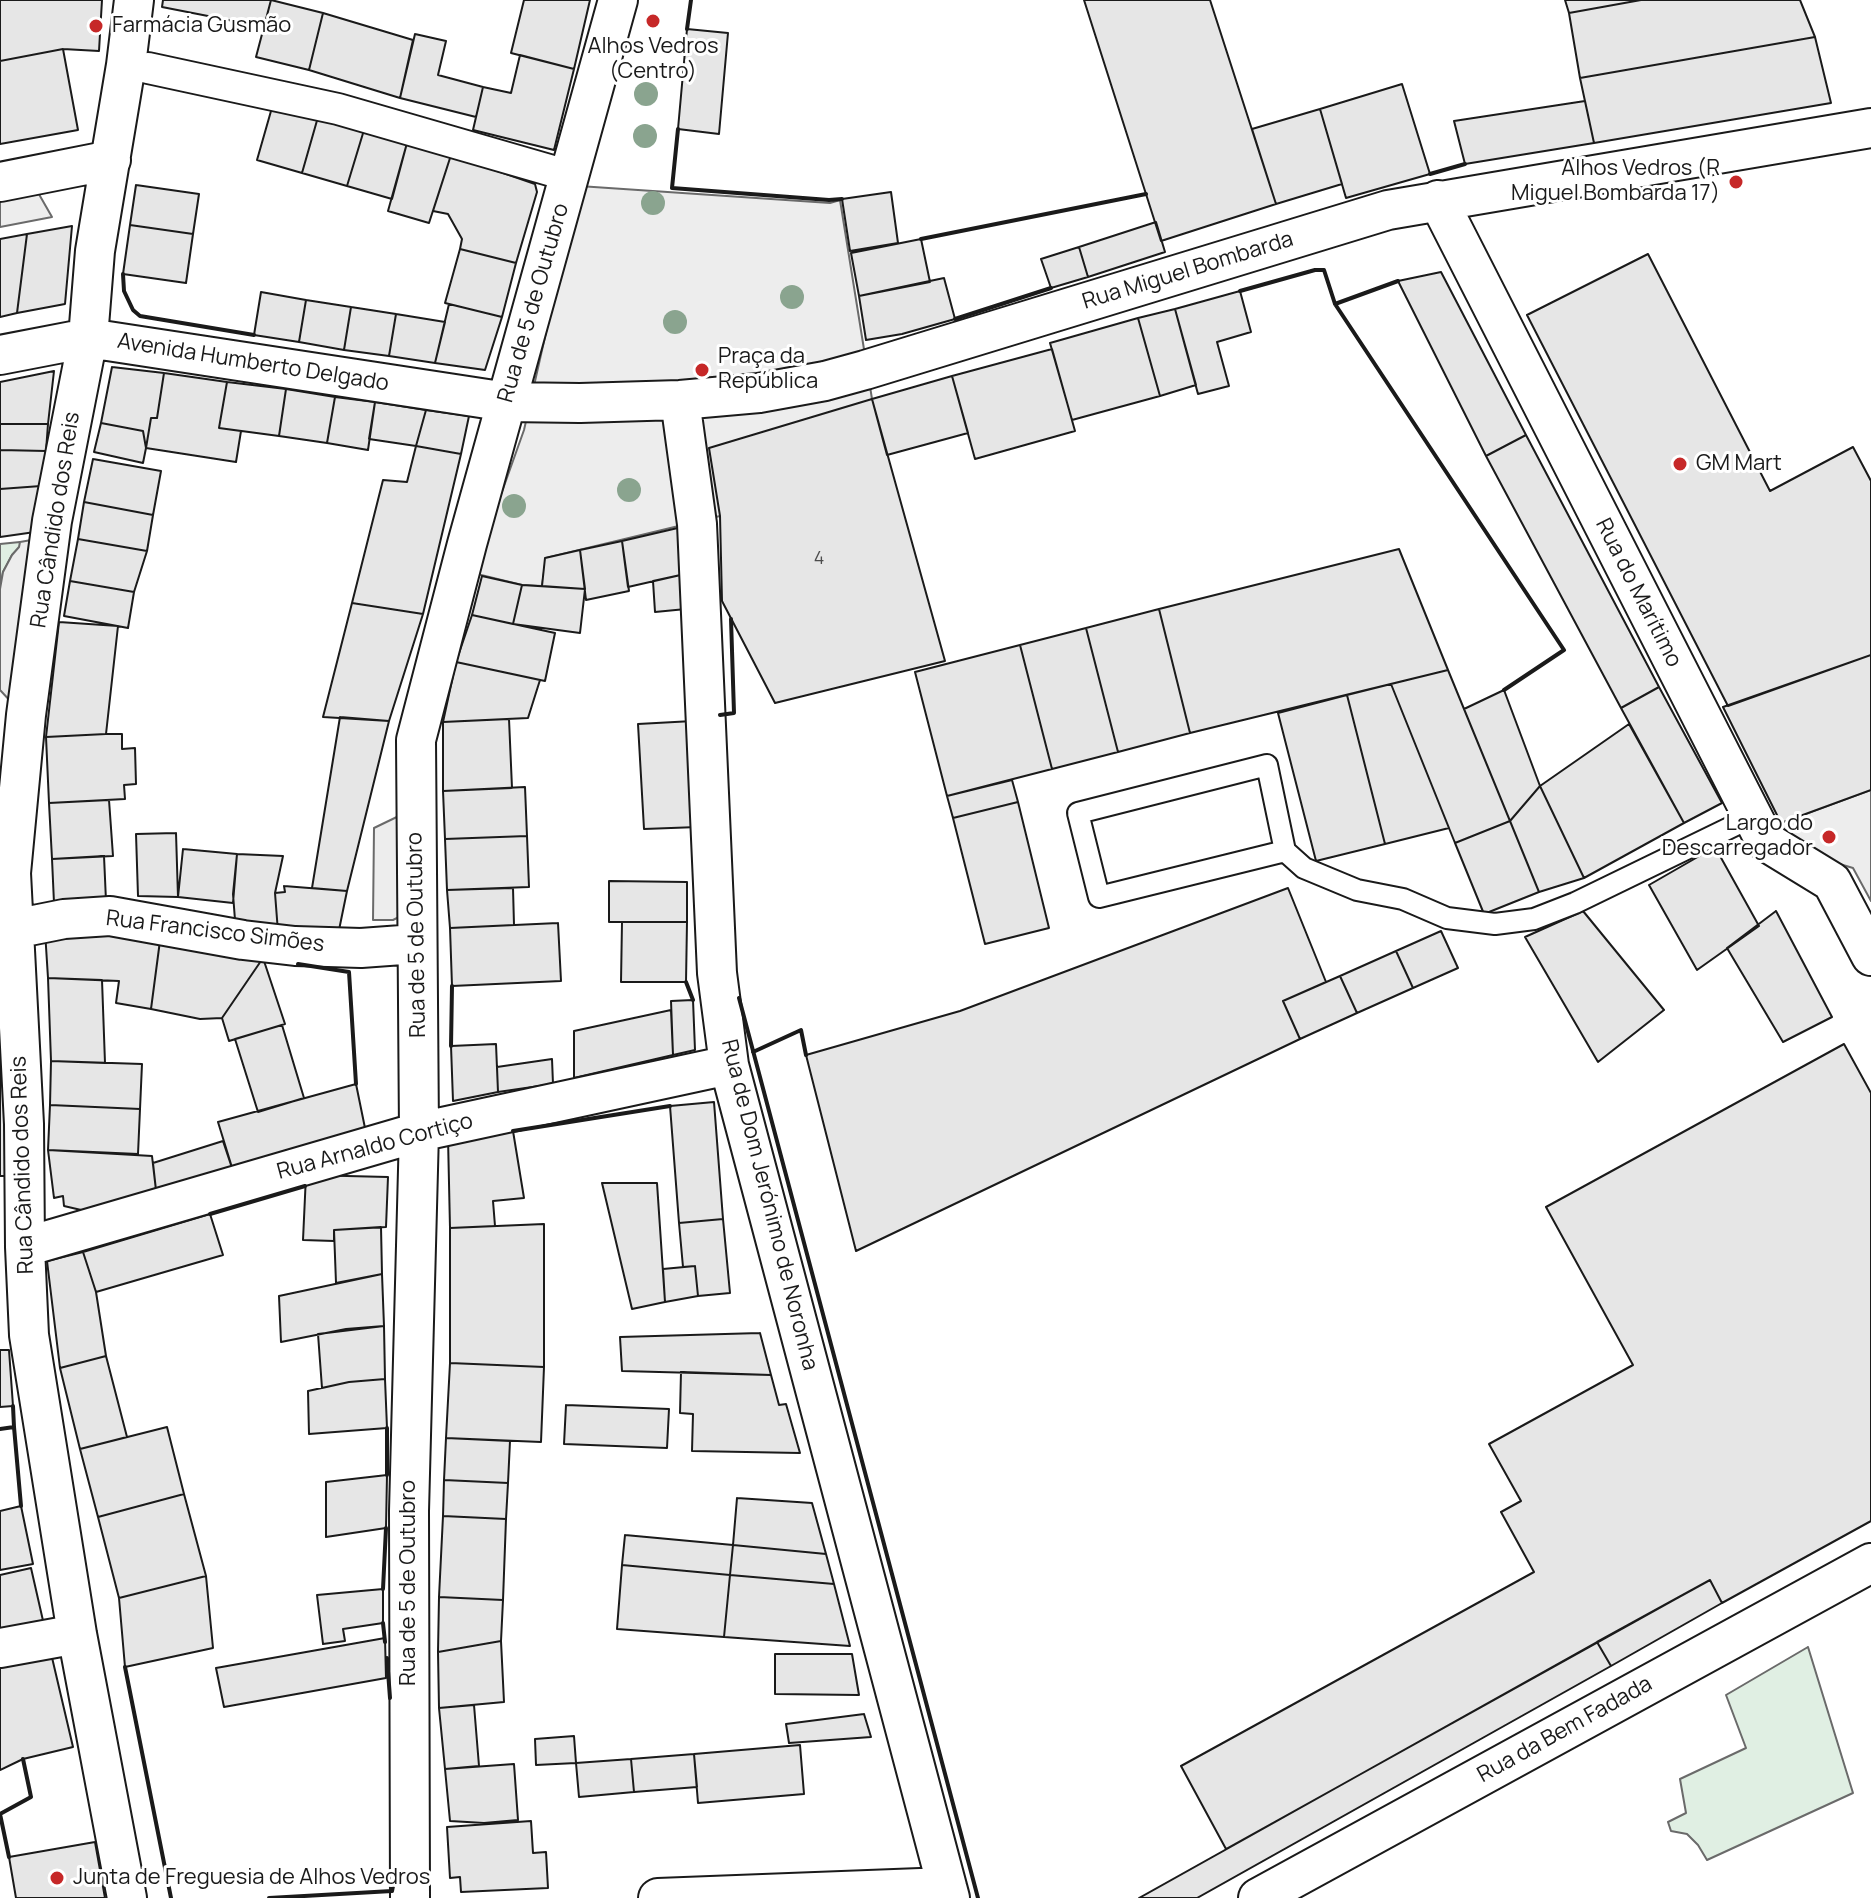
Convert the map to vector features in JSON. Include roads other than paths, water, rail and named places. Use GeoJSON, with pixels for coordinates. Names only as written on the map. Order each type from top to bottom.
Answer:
{"type":"FeatureCollection","features":[{"type":"Feature","properties":{"kind":"street","name":"Rua Cândido dos Reis"},"geometry":{"type":"LineString","coordinates":[[127,1898],[77,1634],[14,1336],[25,1247],[24,1124],[8,834],[52,521],[88,338],[95,251],[134,0]]}},
{"type":"Feature","properties":{"kind":"street","name":"Rua de 5 de Outubro"},"geometry":{"type":"LineString","coordinates":[[410,1898],[409,1511],[419,1132],[416,740],[618,0]]}},
{"type":"Feature","properties":{"kind":"street"},"geometry":{"type":"LineString","coordinates":[[148,68],[338,109],[556,172]]}},
{"type":"Feature","properties":{"kind":"street","name":"Rua Miguel Bombarda"},"geometry":{"type":"LineString","coordinates":[[507,402],[680,400],[759,393],[825,381],[1388,210],[1871,128]]}},
{"type":"Feature","properties":{"kind":"street"},"geometry":{"type":"LineString","coordinates":[[0,182],[111,160]]}},
{"type":"Feature","properties":{"kind":"street","name":"Rua do Marítimo"},"geometry":{"type":"LineString","coordinates":[[1438,200],[1765,841],[1832,882],[1871,956]]}},
{"type":"Feature","properties":{"kind":"street","name":"Avenida Humberto Delgado"},"geometry":{"type":"LineString","coordinates":[[0,355],[88,338],[507,402]]}},
{"type":"Feature","properties":{"kind":"street","name":"Rua de Dom Jerónimo de Noronha"},"geometry":{"type":"LineString","coordinates":[[680,400],[697,524],[717,973],[729,1065],[948,1892]]}},
{"type":"Feature","properties":{"kind":"street","name":"Rua Francisco Simões"},"geometry":{"type":"LineString","coordinates":[[14,929],[64,919],[110,916],[243,940],[295,946],[361,948],[416,944]]}},
{"type":"Feature","properties":{"kind":"street","name":"Rua Arnaldo Cortiço"},"geometry":{"type":"LineString","coordinates":[[25,1247],[419,1132],[729,1065]]}},
{"type":"Feature","properties":{"kind":"street","name":"Rua da Bem Fadada"},"geometry":{"type":"LineString","coordinates":[[1258,1898],[1871,1563]]}},
{"type":"Feature","properties":{"kind":"street"},"geometry":{"type":"LineString","coordinates":[[0,1648],[77,1634]]}},
{"type":"Feature","properties":{"kind":"street"},"geometry":{"type":"LineString","coordinates":[[658,1898],[948,1892]]}},
{"type":"Feature","properties":{"kind":"lane"},"geometry":{"type":"LineString","coordinates":[[1285,851],[1099,897],[1078,813],[1267,765],[1285,851],[1304,868],[1357,890],[1403,899],[1447,918],[1495,924],[1534,919],[1575,903],[1752,817]]}},
{"type":"Feature","properties":{"kind":"place","name":"Alhos Vedros (Centro)"},"geometry":{"type":"Point","coordinates":[653,21]}},
{"type":"Feature","properties":{"kind":"place","name":"Farmácia Gusmão"},"geometry":{"type":"Point","coordinates":[96,26]}},
{"type":"Feature","properties":{"kind":"place","name":"Alhos Vedros (R Miguel Bombarda 17)"},"geometry":{"type":"Point","coordinates":[1736,182]}},
{"type":"Feature","properties":{"kind":"place","name":"Praça da República"},"geometry":{"type":"Point","coordinates":[702,370]}},
{"type":"Feature","properties":{"kind":"place","name":"GM Mart"},"geometry":{"type":"Point","coordinates":[1680,464]}},
{"type":"Feature","properties":{"kind":"place","name":"Largo do Descarregador"},"geometry":{"type":"Point","coordinates":[1829,837]}},
{"type":"Feature","properties":{"kind":"place","name":"Junta de Freguesia de Alhos Vedros"},"geometry":{"type":"Point","coordinates":[57,1878]}}]}
